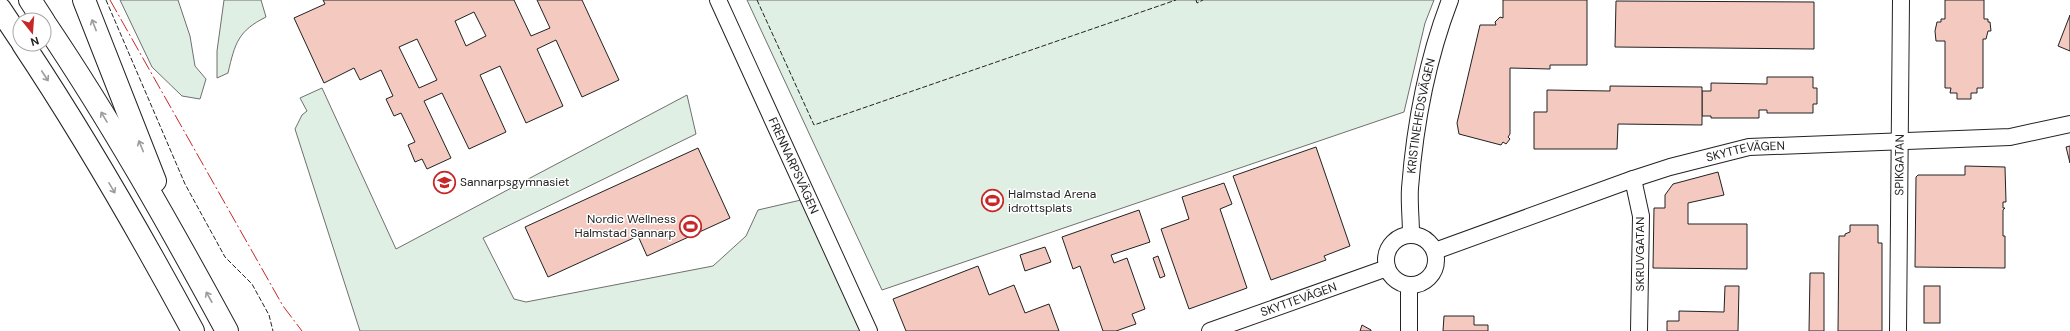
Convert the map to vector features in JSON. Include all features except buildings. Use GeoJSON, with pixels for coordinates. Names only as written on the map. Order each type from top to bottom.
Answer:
{"type":"FeatureCollection","features":[{"type":"Feature","properties":{"kind":"highway"},"geometry":{"type":"LineString","coordinates":[[30,0],[37,12]]}},
{"type":"Feature","properties":{"kind":"highway"},"geometry":{"type":"LineString","coordinates":[[84,0],[181,247]]}},
{"type":"Feature","properties":{"kind":"highway"},"geometry":{"type":"LineString","coordinates":[[0,9],[12,27]]}},
{"type":"Feature","properties":{"kind":"highway"},"geometry":{"type":"LineString","coordinates":[[52,35],[81,79],[181,247],[227,331]]}},
{"type":"Feature","properties":{"kind":"highway"},"geometry":{"type":"LineString","coordinates":[[28,52],[101,169],[155,260],[193,331]]}},
{"type":"Feature","properties":{"kind":"street","name":"FRENNARPSVÄGEN"},"geometry":{"type":"LineString","coordinates":[[718,0],[869,331]]}},
{"type":"Feature","properties":{"kind":"street","name":"KRISTINEHEDSVÄGEN"},"geometry":{"type":"LineString","coordinates":[[1410,234],[1410,189],[1419,109],[1437,34],[1450,0]]}},
{"type":"Feature","properties":{"kind":"street","name":"SPIKGATAN"},"geometry":{"type":"LineString","coordinates":[[1898,331],[1901,0]]}},
{"type":"Feature","properties":{"kind":"street","name":"SKYTTEVÄGEN"},"geometry":{"type":"LineString","coordinates":[[1435,250],[1633,179],[1670,167],[1750,147],[1900,140],[2010,137],[2070,124]]}},
{"type":"Feature","properties":{"kind":"street","name":"SKRUVGATAN"},"geometry":{"type":"LineString","coordinates":[[1633,179],[1641,216],[1639,331]]}},
{"type":"Feature","properties":{"kind":"street"},"geometry":{"type":"LineString","coordinates":[[1410,234],[1421,236],[1427,240],[1435,250],[1436,264],[1430,276],[1420,284],[1409,285],[1396,280],[1387,268],[1386,257],[1389,247],[1400,237],[1410,234]]}},
{"type":"Feature","properties":{"kind":"street","name":"SKYTTEVÄGEN"},"geometry":{"type":"LineString","coordinates":[[1210,331],[1387,268]]}},
{"type":"Feature","properties":{"kind":"street"},"geometry":{"type":"LineString","coordinates":[[1409,285],[1409,331]]}},
{"type":"Feature","properties":{"kind":"green space"},"geometry":{"type":"Polygon","coordinates":[[[120,0],[178,0],[190,36],[195,66],[206,79],[200,99],[182,96],[152,67],[120,0]]]}},
{"type":"Feature","properties":{"kind":"green space"},"geometry":{"type":"Polygon","coordinates":[[[224,0],[261,0],[266,17],[249,27],[239,39],[228,73],[217,78],[217,51],[224,0]]]}},
{"type":"Feature","properties":{"kind":"green space","name":"Halmstad Arena idrottsplats"},"geometry":{"type":"Polygon","coordinates":[[[747,0],[1434,0],[1425,23],[1404,112],[882,290],[747,0]]]}},
{"type":"Feature","properties":{"kind":"green space"},"geometry":{"type":"Polygon","coordinates":[[[322,88],[396,249],[687,95],[696,134],[483,238],[514,299],[526,302],[713,266],[746,236],[758,210],[801,200],[861,331],[360,331],[295,129],[302,115],[307,111],[300,98],[322,88]]]}},
{"type":"Feature","properties":{"kind":"fence"},"geometry":{"type":"LineString","coordinates":[[106,0],[185,184],[225,257],[252,284],[269,315],[273,331]]}},
{"type":"Feature","properties":{"kind":"fence"},"geometry":{"type":"LineString","coordinates":[[757,0],[814,125],[1176,0]]}},
{"type":"Feature","properties":{"kind":"fence"},"geometry":{"type":"LineString","coordinates":[[1196,0],[1197,3],[1203,0]]}},
{"type":"Feature","properties":{"kind":"power"},"geometry":{"type":"LineString","coordinates":[[110,0],[283,306],[302,331]]}},
{"type":"Feature","properties":{"kind":"place","name":"Sannarpsgymnasiet"},"geometry":{"type":"Point","coordinates":[444,182]}},
{"type":"Feature","properties":{"kind":"place","name":"Halmstad Arena idrottsplats"},"geometry":{"type":"Point","coordinates":[992,201]}},
{"type":"Feature","properties":{"kind":"place","name":"Nordic Wellness Halmstad Sannarp"},"geometry":{"type":"Point","coordinates":[691,226]}}]}
